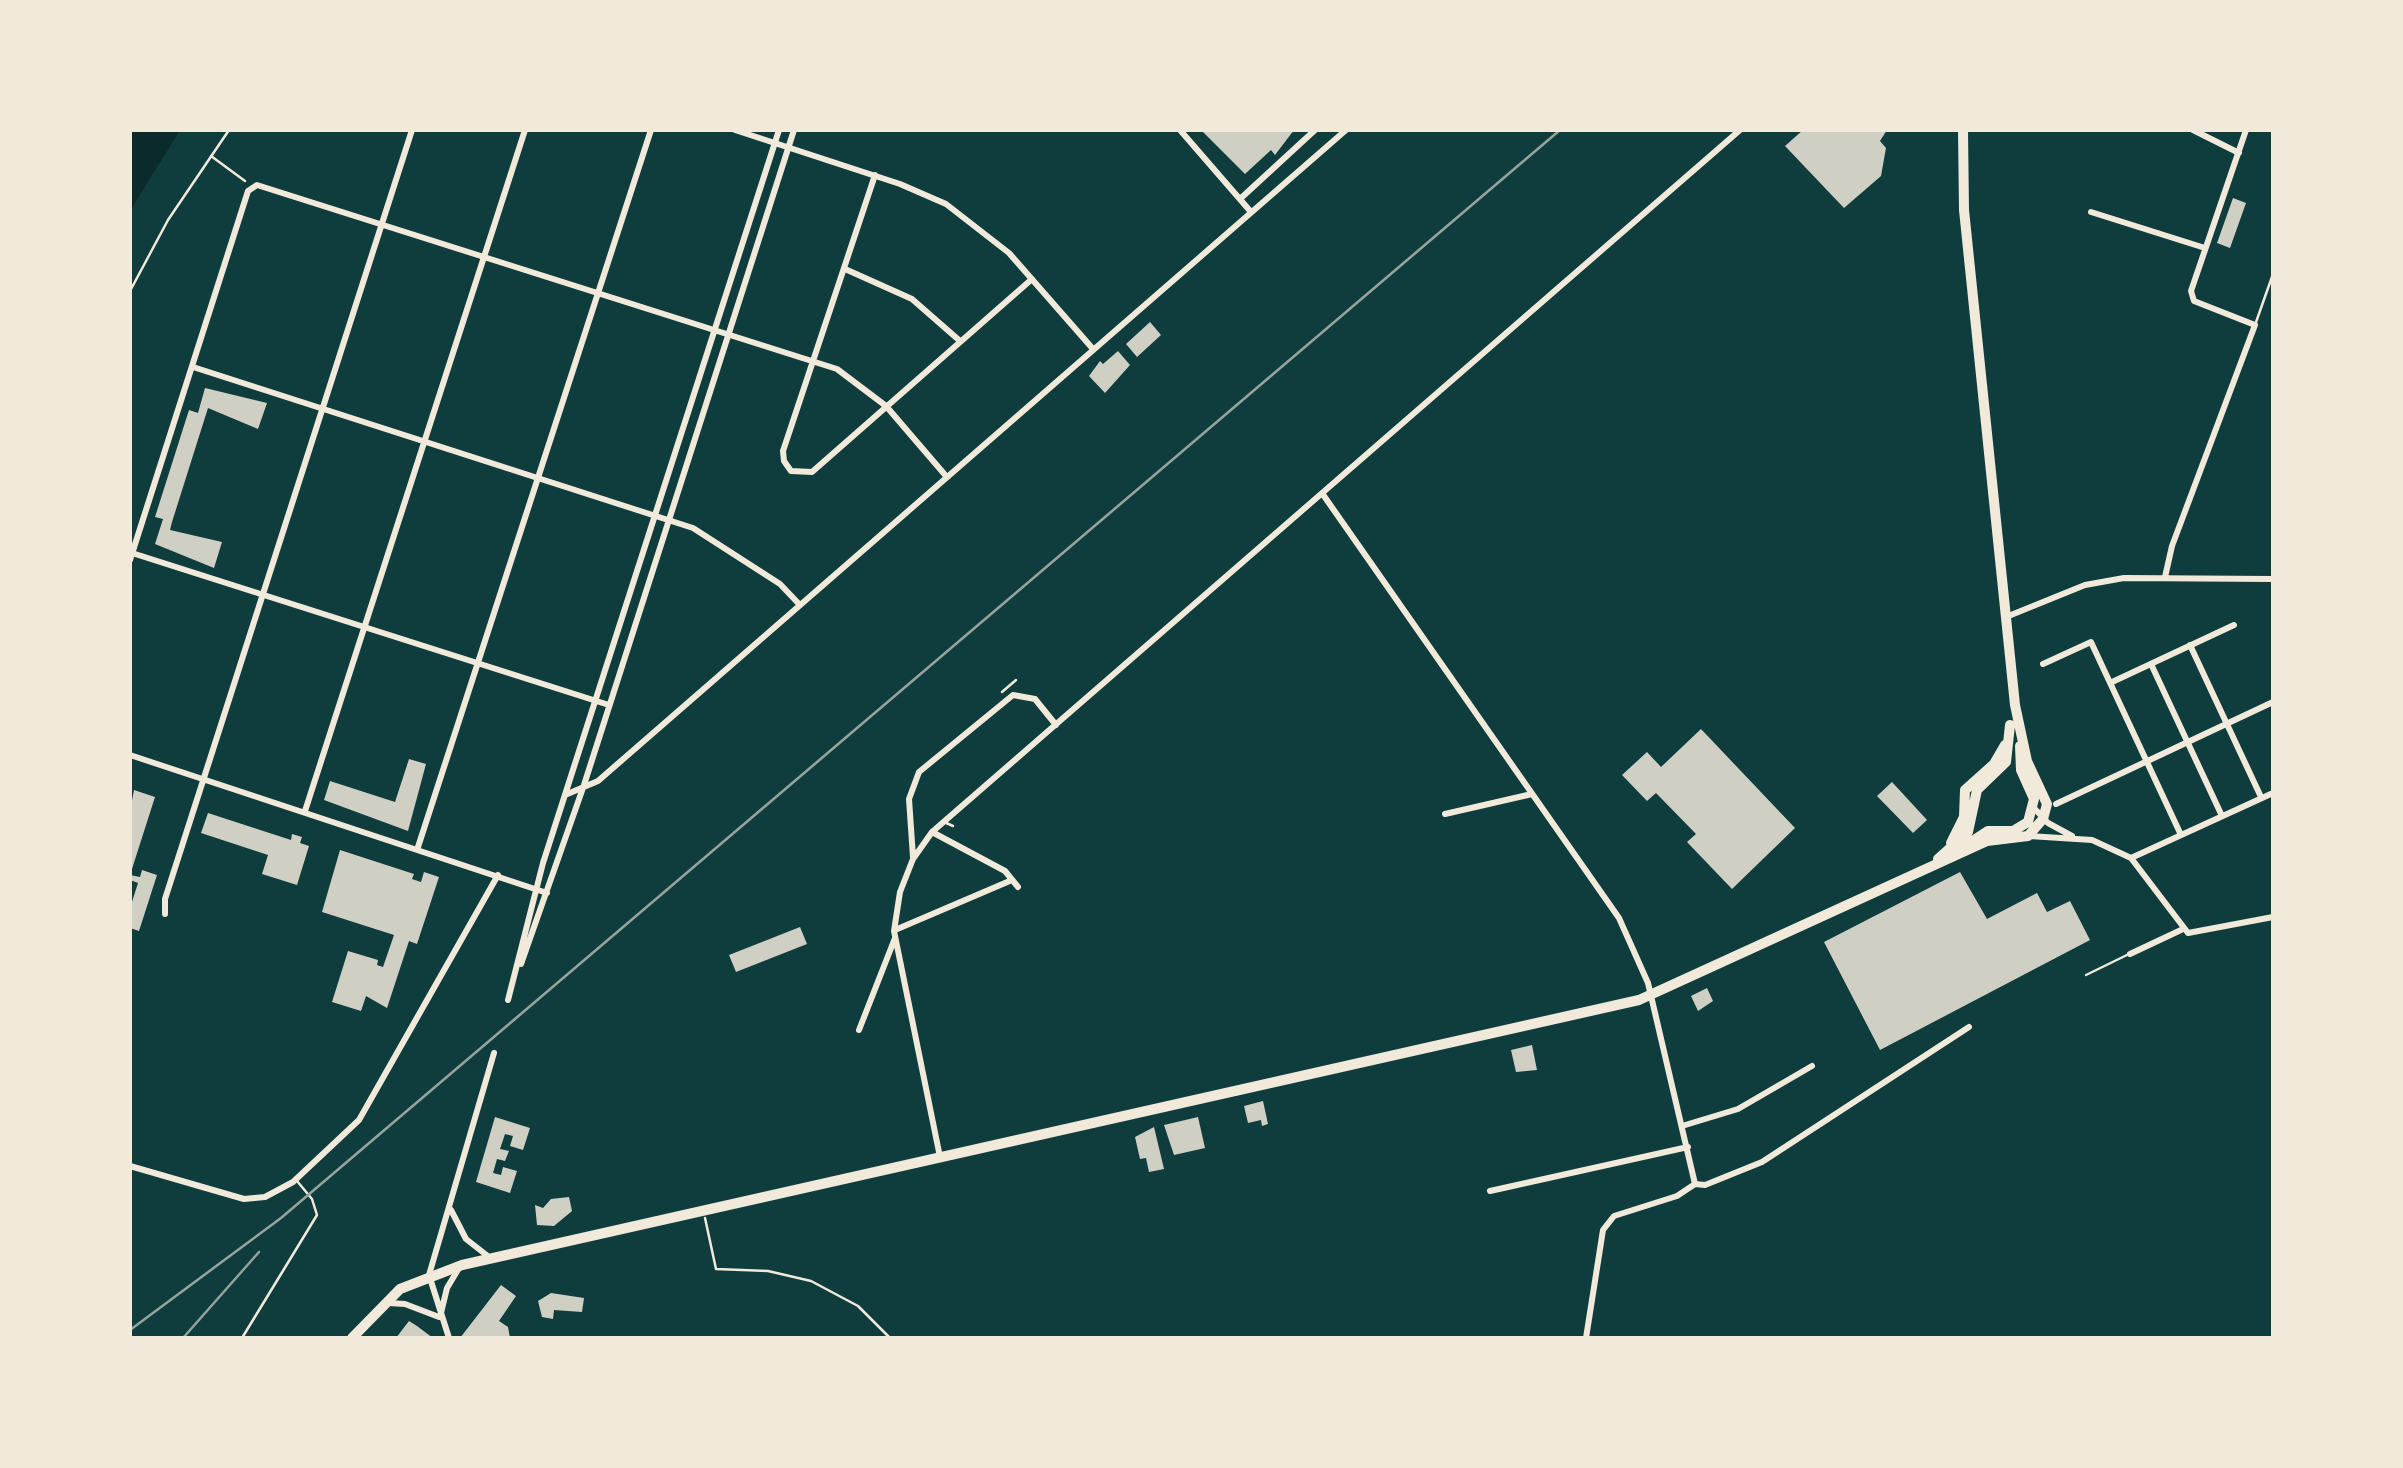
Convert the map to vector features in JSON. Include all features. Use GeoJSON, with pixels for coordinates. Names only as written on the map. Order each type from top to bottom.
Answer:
{"type":"FeatureCollection","features":[{"type":"Feature","properties":{"kind":"main road"},"geometry":{"type":"LineString","coordinates":[[352,1338],[381,1303],[429,1275],[462,1265],[1044,1136],[1651,995],[1929,867],[1988,830],[2022,827],[2034,808],[2019,760],[1964,210],[1963,130]]}},
{"type":"Feature","properties":{"kind":"main road"},"geometry":{"type":"LineString","coordinates":[[1948,855],[1968,832],[1977,790],[2010,751],[2016,727]]}},
{"type":"Feature","properties":{"kind":"main road"},"geometry":{"type":"LineString","coordinates":[[1948,855],[1958,831],[1965,790],[2000,757],[2016,727]]}},
{"type":"Feature","properties":{"kind":"main road"},"geometry":{"type":"LineString","coordinates":[[1948,855],[1987,841],[2028,836],[2048,811],[2016,727]]}},
{"type":"Feature","properties":{"kind":"main road"},"geometry":{"type":"LineString","coordinates":[[1972,780],[2013,774],[2027,784]]}},
{"type":"Feature","properties":{"kind":"main road"},"geometry":{"type":"LineString","coordinates":[[1974,817],[2004,839]]}},
{"type":"Feature","properties":{"kind":"street"},"geometry":{"type":"LineString","coordinates":[[165,914],[165,899],[412,130]]}},
{"type":"Feature","properties":{"kind":"street"},"geometry":{"type":"LineString","coordinates":[[305,811],[525,130]]}},
{"type":"Feature","properties":{"kind":"street"},"geometry":{"type":"LineString","coordinates":[[418,848],[650,130]]}},
{"type":"Feature","properties":{"kind":"street"},"geometry":{"type":"LineString","coordinates":[[735,130],[874,176],[965,216],[1032,279],[1093,349]]}},
{"type":"Feature","properties":{"kind":"street"},"geometry":{"type":"LineString","coordinates":[[780,130],[535,889],[509,997],[584,786],[794,130]]}},
{"type":"Feature","properties":{"kind":"street"},"geometry":{"type":"LineString","coordinates":[[1180,130],[1251,212]]}},
{"type":"Feature","properties":{"kind":"street"},"geometry":{"type":"LineString","coordinates":[[1240,199],[1315,130]]}},
{"type":"Feature","properties":{"kind":"street"},"geometry":{"type":"LineString","coordinates":[[565,795],[598,781],[1345,130]]}},
{"type":"Feature","properties":{"kind":"street"},"geometry":{"type":"LineString","coordinates":[[940,1158],[895,934],[896,907],[913,858],[932,832],[1324,496],[1740,130]]}},
{"type":"Feature","properties":{"kind":"street"},"geometry":{"type":"LineString","coordinates":[[2194,130],[2238,153]]}},
{"type":"Feature","properties":{"kind":"street"},"geometry":{"type":"LineString","coordinates":[[2165,577],[2172,546],[2255,325],[2194,301],[2190,291],[2246,130]]}},
{"type":"Feature","properties":{"kind":"street"},"geometry":{"type":"LineString","coordinates":[[874,176],[783,450],[787,468],[796,474],[812,472],[1032,279]]}},
{"type":"Feature","properties":{"kind":"street"},"geometry":{"type":"LineString","coordinates":[[608,706],[264,595],[131,557],[252,187],[267,186],[814,361],[858,382],[886,406],[946,476]]}},
{"type":"Feature","properties":{"kind":"street"},"geometry":{"type":"LineString","coordinates":[[2091,212],[2206,248]]}},
{"type":"Feature","properties":{"kind":"street"},"geometry":{"type":"LineString","coordinates":[[845,269],[912,299],[960,341]]}},
{"type":"Feature","properties":{"kind":"street"},"geometry":{"type":"LineString","coordinates":[[192,367],[693,528],[780,584],[799,604]]}},
{"type":"Feature","properties":{"kind":"street"},"geometry":{"type":"LineString","coordinates":[[1324,496],[1619,918],[1651,995],[1694,1184]]}},
{"type":"Feature","properties":{"kind":"street"},"geometry":{"type":"LineString","coordinates":[[2005,617],[2097,582],[2165,577],[2273,579]]}},
{"type":"Feature","properties":{"kind":"street"},"geometry":{"type":"LineString","coordinates":[[2110,682],[2234,625]]}},
{"type":"Feature","properties":{"kind":"street"},"geometry":{"type":"LineString","coordinates":[[2044,664],[2091,642],[2181,836]]}},
{"type":"Feature","properties":{"kind":"street"},"geometry":{"type":"LineString","coordinates":[[2190,645],[2262,797]]}},
{"type":"Feature","properties":{"kind":"street"},"geometry":{"type":"LineString","coordinates":[[2150,664],[2222,816]]}},
{"type":"Feature","properties":{"kind":"street"},"geometry":{"type":"LineString","coordinates":[[913,858],[909,799],[920,772],[1013,695],[1035,698],[1056,725]]}},
{"type":"Feature","properties":{"kind":"street"},"geometry":{"type":"LineString","coordinates":[[2034,808],[2048,811],[2273,702]]}},
{"type":"Feature","properties":{"kind":"street"},"geometry":{"type":"LineString","coordinates":[[130,755],[547,893]]}},
{"type":"Feature","properties":{"kind":"street"},"geometry":{"type":"LineString","coordinates":[[2131,858],[2273,793]]}},
{"type":"Feature","properties":{"kind":"street"},"geometry":{"type":"LineString","coordinates":[[1445,814],[1532,794]]}},
{"type":"Feature","properties":{"kind":"street"},"geometry":{"type":"LineString","coordinates":[[2048,811],[2058,827],[2074,836]]}},
{"type":"Feature","properties":{"kind":"street"},"geometry":{"type":"LineString","coordinates":[[932,832],[1018,887]]}},
{"type":"Feature","properties":{"kind":"street"},"geometry":{"type":"LineString","coordinates":[[2028,836],[2074,836],[2131,858],[2182,930]]}},
{"type":"Feature","properties":{"kind":"street"},"geometry":{"type":"LineString","coordinates":[[130,1166],[244,1200],[274,1194],[296,1180],[359,1120],[498,875]]}},
{"type":"Feature","properties":{"kind":"street"},"geometry":{"type":"LineString","coordinates":[[859,1030],[895,934],[1012,880]]}},
{"type":"Feature","properties":{"kind":"street"},"geometry":{"type":"LineString","coordinates":[[2130,954],[2182,930],[2198,934],[2273,917]]}},
{"type":"Feature","properties":{"kind":"street"},"geometry":{"type":"LineString","coordinates":[[1586,1338],[1603,1230],[1614,1216],[1678,1196],[1694,1184],[1705,1185],[1762,1162],[1969,1027]]}},
{"type":"Feature","properties":{"kind":"street"},"geometry":{"type":"LineString","coordinates":[[449,1338],[429,1275],[494,1053]]}},
{"type":"Feature","properties":{"kind":"street"},"geometry":{"type":"LineString","coordinates":[[1682,1126],[1738,1110],[1812,1066]]}},
{"type":"Feature","properties":{"kind":"street"},"geometry":{"type":"LineString","coordinates":[[1490,1191],[1688,1147]]}},
{"type":"Feature","properties":{"kind":"street"},"geometry":{"type":"LineString","coordinates":[[451,1210],[466,1239],[490,1258]]}},
{"type":"Feature","properties":{"kind":"street"},"geometry":{"type":"LineString","coordinates":[[440,1318],[447,1288],[462,1265]]}},
{"type":"Feature","properties":{"kind":"street"},"geometry":{"type":"LineString","coordinates":[[381,1303],[405,1304],[440,1318]]}},
{"type":"Feature","properties":{"kind":"lane"},"geometry":{"type":"LineString","coordinates":[[2255,325],[2273,274]]}},
{"type":"Feature","properties":{"kind":"lane"},"geometry":{"type":"LineString","coordinates":[[943,821],[954,826]]}},
{"type":"Feature","properties":{"kind":"lane"},"geometry":{"type":"LineString","coordinates":[[2086,975],[2130,954]]}},
{"type":"Feature","properties":{"kind":"lane"},"geometry":{"type":"LineString","coordinates":[[242,1338],[317,1215],[312,1199],[296,1180]]}},
{"type":"Feature","properties":{"kind":"path"},"geometry":{"type":"LineString","coordinates":[[130,291],[168,220],[229,130]]}},
{"type":"Feature","properties":{"kind":"path"},"geometry":{"type":"LineString","coordinates":[[210,155],[252,187]]}},
{"type":"Feature","properties":{"kind":"path"},"geometry":{"type":"LineString","coordinates":[[1001,692],[1016,680]]}},
{"type":"Feature","properties":{"kind":"path"},"geometry":{"type":"LineString","coordinates":[[704,1212],[716,1269],[768,1271],[811,1282],[858,1306],[890,1338]]}},
{"type":"Feature","properties":{"kind":"water"},"geometry":{"type":"Polygon","coordinates":[[[130,130],[180,130],[130,211],[130,130]]]}},
{"type":"Feature","properties":{"kind":"building"},"geometry":{"type":"Polygon","coordinates":[[[1201,130],[1294,130],[1275,155],[1271,150],[1245,174],[1201,130]]]}},
{"type":"Feature","properties":{"kind":"building"},"geometry":{"type":"Polygon","coordinates":[[[1803,130],[1887,130],[1880,141],[1886,148],[1881,176],[1844,208],[1785,146],[1803,130]]]}},
{"type":"Feature","properties":{"kind":"building"},"geometry":{"type":"Polygon","coordinates":[[[2233,198],[2246,203],[2230,248],[2217,243],[2233,198]]]}},
{"type":"Feature","properties":{"kind":"building"},"geometry":{"type":"Polygon","coordinates":[[[1150,322],[1161,335],[1137,357],[1126,344],[1150,322]]]}},
{"type":"Feature","properties":{"kind":"building"},"geometry":{"type":"Polygon","coordinates":[[[1118,351],[1130,365],[1105,393],[1089,376],[1100,361],[1103,364],[1118,351]]]}},
{"type":"Feature","properties":{"kind":"building"},"geometry":{"type":"Polygon","coordinates":[[[205,388],[267,403],[258,429],[208,408],[170,530],[222,542],[214,568],[155,544],[163,519],[155,517],[189,410],[198,413],[205,388]]]}},
{"type":"Feature","properties":{"kind":"building"},"geometry":{"type":"Polygon","coordinates":[[[1701,729],[1795,828],[1732,889],[1687,842],[1696,834],[1656,793],[1647,801],[1622,775],[1647,752],[1661,767],[1701,729]]]}},
{"type":"Feature","properties":{"kind":"building"},"geometry":{"type":"Polygon","coordinates":[[[409,759],[426,764],[408,831],[324,800],[330,781],[395,802],[409,759]]]}},
{"type":"Feature","properties":{"kind":"building"},"geometry":{"type":"Polygon","coordinates":[[[1892,782],[1927,820],[1913,833],[1877,796],[1892,782]]]}},
{"type":"Feature","properties":{"kind":"building"},"geometry":{"type":"Polygon","coordinates":[[[134,790],[155,797],[131,872],[130,811],[134,790]]]}},
{"type":"Feature","properties":{"kind":"building"},"geometry":{"type":"Polygon","coordinates":[[[208,813],[291,840],[292,834],[302,837],[300,843],[309,846],[297,885],[262,874],[268,855],[201,833],[208,813]]]}},
{"type":"Feature","properties":{"kind":"building"},"geometry":{"type":"Polygon","coordinates":[[[340,850],[414,874],[412,879],[421,882],[424,872],[439,877],[417,944],[409,941],[387,1008],[366,996],[361,1011],[332,1002],[348,951],[378,960],[377,965],[383,967],[394,935],[322,912],[340,850]]]}},
{"type":"Feature","properties":{"kind":"building"},"geometry":{"type":"Polygon","coordinates":[[[142,870],[157,875],[139,931],[130,928],[130,908],[138,883],[130,880],[130,875],[140,877],[142,870]]]}},
{"type":"Feature","properties":{"kind":"building"},"geometry":{"type":"Polygon","coordinates":[[[1960,872],[1987,919],[2037,893],[2047,912],[2070,901],[2090,940],[1880,1050],[1824,942],[1960,872]]]}},
{"type":"Feature","properties":{"kind":"building"},"geometry":{"type":"Polygon","coordinates":[[[800,927],[807,944],[736,972],[729,955],[800,927]]]}},
{"type":"Feature","properties":{"kind":"building"},"geometry":{"type":"Polygon","coordinates":[[[1707,988],[1713,1001],[1698,1011],[1691,996],[1707,988]]]}},
{"type":"Feature","properties":{"kind":"building"},"geometry":{"type":"Polygon","coordinates":[[[1532,1045],[1537,1070],[1516,1072],[1511,1050],[1532,1045]]]}},
{"type":"Feature","properties":{"kind":"building"},"geometry":{"type":"Polygon","coordinates":[[[1263,1101],[1268,1124],[1262,1126],[1261,1120],[1248,1123],[1244,1106],[1263,1101]]]}},
{"type":"Feature","properties":{"kind":"building"},"geometry":{"type":"Polygon","coordinates":[[[495,1117],[530,1128],[523,1150],[510,1146],[513,1136],[505,1134],[500,1149],[509,1151],[505,1161],[497,1159],[493,1173],[501,1175],[503,1167],[517,1171],[510,1193],[476,1182],[495,1117]]]}},
{"type":"Feature","properties":{"kind":"building"},"geometry":{"type":"Polygon","coordinates":[[[1198,1117],[1205,1148],[1174,1155],[1164,1125],[1198,1117]]]}},
{"type":"Feature","properties":{"kind":"building"},"geometry":{"type":"Polygon","coordinates":[[[1154,1127],[1164,1169],[1149,1172],[1146,1158],[1140,1159],[1135,1137],[1154,1127]]]}},
{"type":"Feature","properties":{"kind":"building"},"geometry":{"type":"Polygon","coordinates":[[[569,1197],[572,1211],[554,1226],[537,1225],[535,1205],[543,1208],[551,1199],[569,1197]]]}},
{"type":"Feature","properties":{"kind":"building"},"geometry":{"type":"Polygon","coordinates":[[[501,1285],[516,1296],[499,1321],[508,1327],[510,1338],[460,1338],[501,1285]]]}},
{"type":"Feature","properties":{"kind":"building"},"geometry":{"type":"Polygon","coordinates":[[[551,1293],[584,1298],[582,1312],[554,1310],[553,1319],[542,1317],[538,1301],[551,1293]]]}},
{"type":"Feature","properties":{"kind":"building"},"geometry":{"type":"Polygon","coordinates":[[[409,1321],[417,1326],[433,1338],[396,1338],[409,1321]]]}},
{"type":"Feature","properties":{"kind":"railway"},"geometry":{"type":"LineString","coordinates":[[130,1330],[281,1218],[1560,130]]}},
{"type":"Feature","properties":{"kind":"railway"},"geometry":{"type":"LineString","coordinates":[[183,1338],[259,1252]]}}]}
